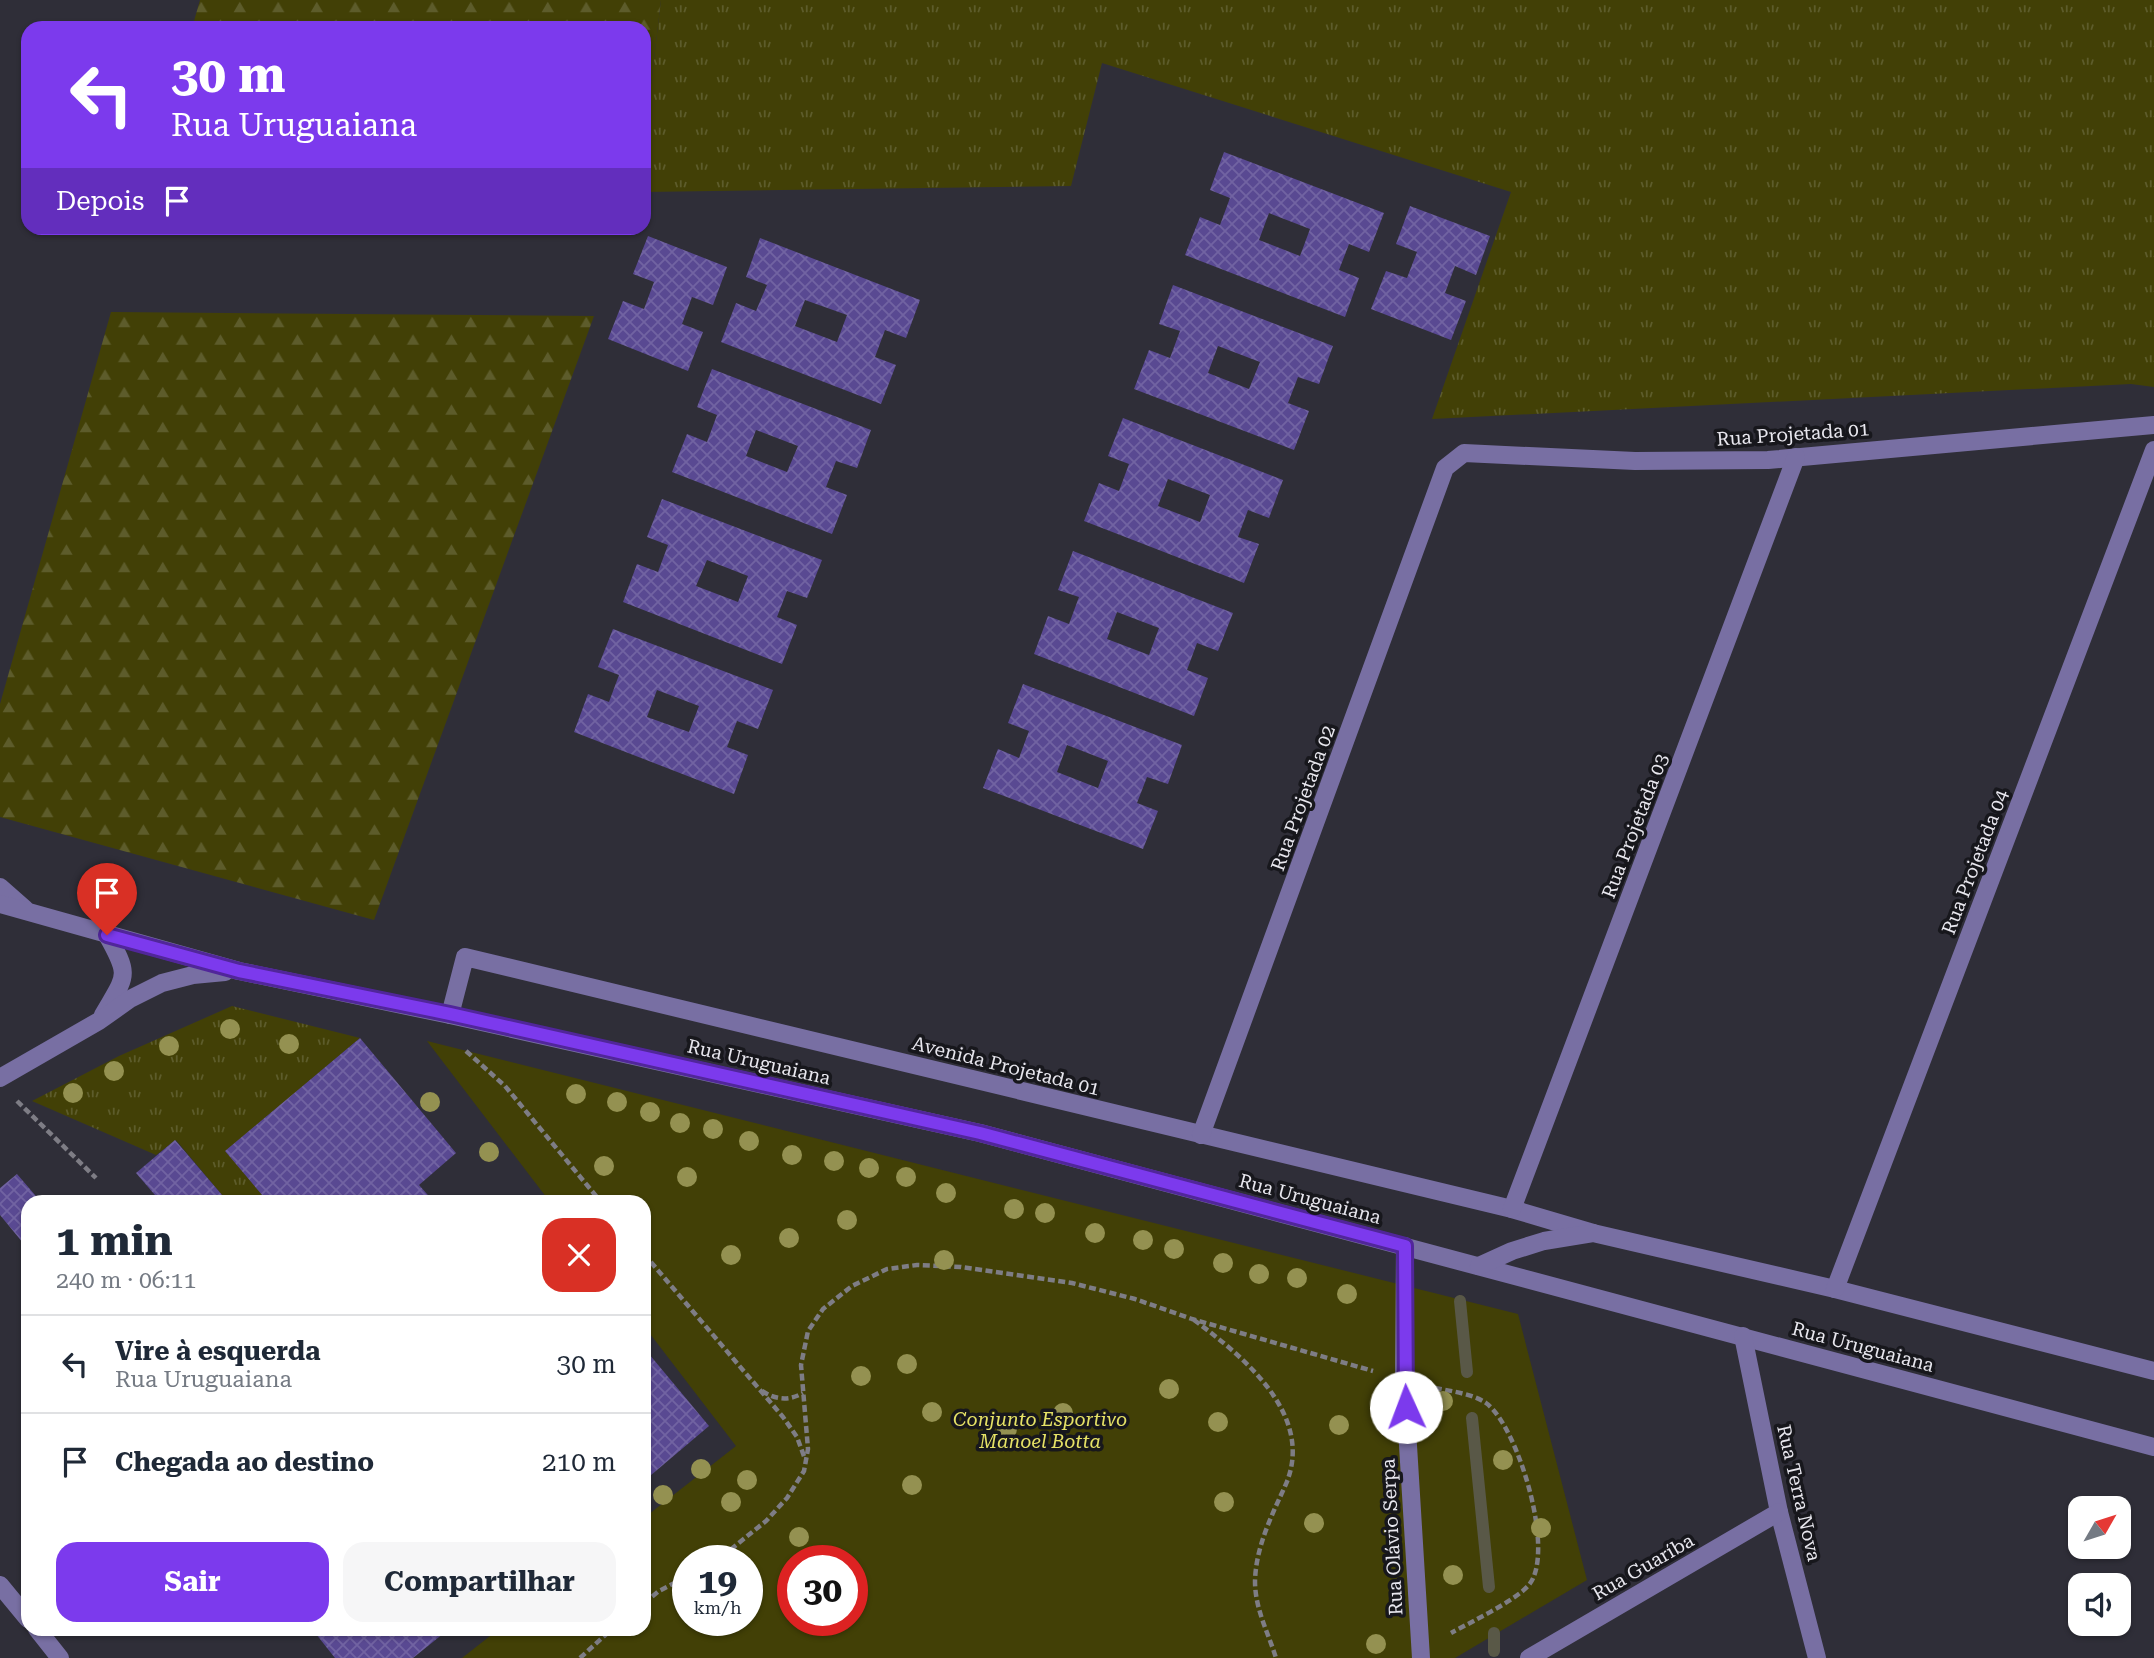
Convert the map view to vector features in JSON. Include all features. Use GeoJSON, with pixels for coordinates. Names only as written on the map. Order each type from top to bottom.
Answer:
{"type":"FeatureCollection","features":[{"type":"Feature","properties":{"kind":"street","name":"Rua Projetada 01"},"geometry":{"type":"LineString","coordinates":[[1444,475],[1451,462],[1464,453],[1635,461],[1768,460],[2154,425]]}},
{"type":"Feature","properties":{"kind":"street","name":"Rua Projetada 04"},"geometry":{"type":"LineString","coordinates":[[1835,1289],[2154,450]]}},
{"type":"Feature","properties":{"kind":"street","name":"Rua Projetada 03"},"geometry":{"type":"LineString","coordinates":[[1512,1209],[1796,457]]}},
{"type":"Feature","properties":{"kind":"street","name":"Rua Projetada 02"},"geometry":{"type":"LineString","coordinates":[[1201,1135],[1444,475]]}},
{"type":"Feature","properties":{"kind":"street","name":"Rua Uruguaiana"},"geometry":{"type":"LineString","coordinates":[[0,887],[28,911]]}},
{"type":"Feature","properties":{"kind":"street","name":"Rua Uruguaiana"},"geometry":{"type":"LineString","coordinates":[[0,904],[239,971],[447,1014],[980,1133],[2154,1447]]}},
{"type":"Feature","properties":{"kind":"street"},"geometry":{"type":"LineString","coordinates":[[99,1021],[123,980],[123,963],[107,935]]}},
{"type":"Feature","properties":{"kind":"street","name":"Avenida Projetada 01"},"geometry":{"type":"LineString","coordinates":[[447,1014],[465,957],[1512,1209],[1593,1233]]}},
{"type":"Feature","properties":{"kind":"street"},"geometry":{"type":"LineString","coordinates":[[0,1078],[99,1021],[130,999],[162,983],[193,975],[239,971]]}},
{"type":"Feature","properties":{"kind":"street"},"geometry":{"type":"LineString","coordinates":[[1479,1266],[1512,1251],[1544,1241],[1593,1233],[1835,1289],[2154,1371]]}},
{"type":"Feature","properties":{"kind":"street","name":"Rua Olávio Serpa"},"geometry":{"type":"LineString","coordinates":[[1405,1246],[1405,1380],[1421,1658]]}},
{"type":"Feature","properties":{"kind":"street","name":"Rua Terra Nova"},"geometry":{"type":"LineString","coordinates":[[1743,1336],[1779,1511],[1817,1658]]}},
{"type":"Feature","properties":{"kind":"street","name":"Rua Guaríba"},"geometry":{"type":"LineString","coordinates":[[1528,1658],[1779,1511]]}},
{"type":"Feature","properties":{"kind":"street"},"geometry":{"type":"LineString","coordinates":[[0,1585],[21,1610]]}},
{"type":"Feature","properties":{"kind":"street"},"geometry":{"type":"LineString","coordinates":[[43,1636],[60,1658]]}},
{"type":"Feature","properties":{"kind":"path"},"geometry":{"type":"LineString","coordinates":[[447,1014],[466,1051],[505,1086],[595,1195]]}},
{"type":"Feature","properties":{"kind":"path"},"geometry":{"type":"LineString","coordinates":[[12,1096],[96,1178]]}},
{"type":"Feature","properties":{"kind":"path"},"geometry":{"type":"LineString","coordinates":[[651,1262],[797,1437],[806,1461]]}},
{"type":"Feature","properties":{"kind":"path"},"geometry":{"type":"LineString","coordinates":[[736,1545],[766,1521],[787,1498],[804,1471],[808,1449],[801,1365],[808,1331],[823,1309],[852,1286],[887,1269],[917,1265],[1024,1275],[1072,1283],[1135,1299],[1192,1319],[1486,1403],[1510,1435],[1516,1449],[1536,1518],[1540,1547],[1535,1574],[1528,1586],[1491,1611]]}},
{"type":"Feature","properties":{"kind":"path"},"geometry":{"type":"LineString","coordinates":[[1192,1319],[1234,1353],[1265,1384],[1286,1414],[1290,1429],[1292,1466],[1265,1533],[1256,1567],[1256,1600],[1276,1658]]}},
{"type":"Feature","properties":{"kind":"path"},"geometry":{"type":"LineString","coordinates":[[758,1389],[782,1399],[792,1399],[803,1394]]}},
{"type":"Feature","properties":{"kind":"path"},"geometry":{"type":"LineString","coordinates":[[651,1597],[672,1584]]}},
{"type":"Feature","properties":{"kind":"path"},"geometry":{"type":"LineString","coordinates":[[580,1658],[604,1636]]}},
{"type":"Feature","properties":{"kind":"green space"},"geometry":{"type":"Polygon","coordinates":[[[200,0],[661,0],[651,85],[651,21],[194,21],[200,0]]]}},
{"type":"Feature","properties":{"kind":"green space"},"geometry":{"type":"Polygon","coordinates":[[[661,0],[2154,0],[2154,387],[2131,384],[1432,419],[1511,192],[1102,63],[1071,186],[651,192],[651,85],[661,0]]]}},
{"type":"Feature","properties":{"kind":"green space"},"geometry":{"type":"Polygon","coordinates":[[[111,312],[594,316],[374,920],[0,817],[0,704],[111,312]]]}},
{"type":"Feature","properties":{"kind":"green space"},"geometry":{"type":"Polygon","coordinates":[[[232,1006],[360,1038],[226,1151],[262,1195],[222,1195],[176,1140],[156,1155],[32,1101],[119,1056],[232,1006]]]}},
{"type":"Feature","properties":{"kind":"green space","name":"Conjunto Esportivo Manoel Botta"},"geometry":{"type":"Polygon","coordinates":[[[427,1041],[1518,1314],[1587,1580],[1455,1658],[462,1658],[490,1636],[651,1636],[651,1513],[736,1446],[651,1335],[651,1195],[545,1195],[427,1041]]]}},
{"type":"Feature","properties":{"kind":"building"},"geometry":{"type":"Polygon","coordinates":[[[1224,152],[1384,213],[1369,252],[1349,244],[1339,270],[1359,278],[1345,317],[1185,255],[1200,217],[1220,225],[1230,198],[1210,190],[1224,152]],[[1269,213],[1259,240],[1300,256],[1310,229],[1269,213]]]}},
{"type":"Feature","properties":{"kind":"building"},"geometry":{"type":"Polygon","coordinates":[[[1410,206],[1490,236],[1476,275],[1455,266],[1445,293],[1466,301],[1451,340],[1371,309],[1386,271],[1407,278],[1417,252],[1396,244],[1410,206]]]}},
{"type":"Feature","properties":{"kind":"building"},"geometry":{"type":"Polygon","coordinates":[[[648,236],[727,267],[713,305],[692,297],[682,324],[703,332],[688,371],[608,339],[623,301],[644,309],[654,282],[633,274],[648,236]]]}},
{"type":"Feature","properties":{"kind":"building"},"geometry":{"type":"Polygon","coordinates":[[[760,238],[920,300],[906,338],[885,330],[875,357],[896,365],[881,404],[721,342],[736,303],[756,311],[767,285],[746,277],[760,238]],[[805,300],[795,326],[837,342],[847,315],[805,300]]]}},
{"type":"Feature","properties":{"kind":"building"},"geometry":{"type":"Polygon","coordinates":[[[1173,285],[1333,346],[1319,384],[1298,377],[1288,403],[1309,411],[1294,450],[1134,389],[1149,350],[1170,358],[1180,331],[1159,324],[1173,285]],[[1218,346],[1208,373],[1249,389],[1260,362],[1218,346]]]}},
{"type":"Feature","properties":{"kind":"building"},"geometry":{"type":"Polygon","coordinates":[[[712,369],[871,430],[857,468],[836,461],[826,487],[847,495],[832,534],[672,472],[687,434],[707,442],[717,415],[697,407],[712,369]],[[756,430],[746,456],[787,472],[798,446],[756,430]]]}},
{"type":"Feature","properties":{"kind":"building"},"geometry":{"type":"Polygon","coordinates":[[[1123,418],[1283,480],[1269,518],[1248,510],[1238,537],[1259,544],[1244,583],[1084,521],[1099,483],[1119,491],[1129,464],[1108,456],[1123,418]],[[1168,479],[1158,506],[1200,522],[1210,495],[1168,479]]]}},
{"type":"Feature","properties":{"kind":"building"},"geometry":{"type":"Polygon","coordinates":[[[662,499],[822,560],[807,598],[787,591],[777,617],[797,625],[782,664],[623,602],[637,564],[658,572],[668,545],[647,537],[662,499]],[[707,560],[696,586],[738,602],[748,576],[707,560]]]}},
{"type":"Feature","properties":{"kind":"building"},"geometry":{"type":"Polygon","coordinates":[[[1073,551],[1233,613],[1218,651],[1197,643],[1187,670],[1208,678],[1194,716],[1034,654],[1048,616],[1069,624],[1079,597],[1058,590],[1073,551]],[[1117,612],[1107,639],[1149,655],[1159,628],[1117,612]]]}},
{"type":"Feature","properties":{"kind":"building"},"geometry":{"type":"Polygon","coordinates":[[[613,629],[773,690],[758,729],[737,721],[727,747],[748,755],[734,794],[574,732],[588,694],[609,702],[619,675],[598,667],[613,629]],[[657,690],[647,717],[689,732],[699,706],[657,690]]]}},
{"type":"Feature","properties":{"kind":"building"},"geometry":{"type":"Polygon","coordinates":[[[1023,684],[1182,745],[1168,784],[1147,777],[1137,803],[1158,811],[1143,849],[983,788],[998,749],[1019,758],[1029,731],[1008,723],[1023,684]],[[1067,745],[1057,772],[1098,788],[1108,761],[1067,745]]]}},
{"type":"Feature","properties":{"kind":"building"},"geometry":{"type":"Polygon","coordinates":[[[360,1038],[456,1153],[419,1185],[428,1195],[262,1195],[225,1151],[360,1038]]]}},
{"type":"Feature","properties":{"kind":"building"},"geometry":{"type":"Polygon","coordinates":[[[175,1140],[222,1195],[155,1195],[136,1173],[175,1140]]]}},
{"type":"Feature","properties":{"kind":"building"},"geometry":{"type":"Polygon","coordinates":[[[17,1174],[35,1195],[21,1195],[21,1240],[0,1215],[0,1188],[17,1174]]]}},
{"type":"Feature","properties":{"kind":"building"},"geometry":{"type":"Polygon","coordinates":[[[651,1356],[709,1426],[651,1475],[651,1356]]]}},
{"type":"Feature","properties":{"kind":"building"},"geometry":{"type":"Polygon","coordinates":[[[318,1636],[440,1636],[413,1658],[335,1658],[318,1636]]]}},
{"type":"Feature","properties":{"kind":"waterway"},"geometry":{"type":"LineString","coordinates":[[1460,1301],[1467,1372]]}},
{"type":"Feature","properties":{"kind":"waterway"},"geometry":{"type":"LineString","coordinates":[[1472,1418],[1489,1587]]}},
{"type":"Feature","properties":{"kind":"waterway"},"geometry":{"type":"LineString","coordinates":[[1494,1633],[1494,1651]]}},
{"type":"Feature","properties":{"kind":"route"},"geometry":{"type":"LineString","coordinates":[[107,935],[239,971],[450,1014],[980,1133],[1405,1246],[1406,1407]]}}]}
